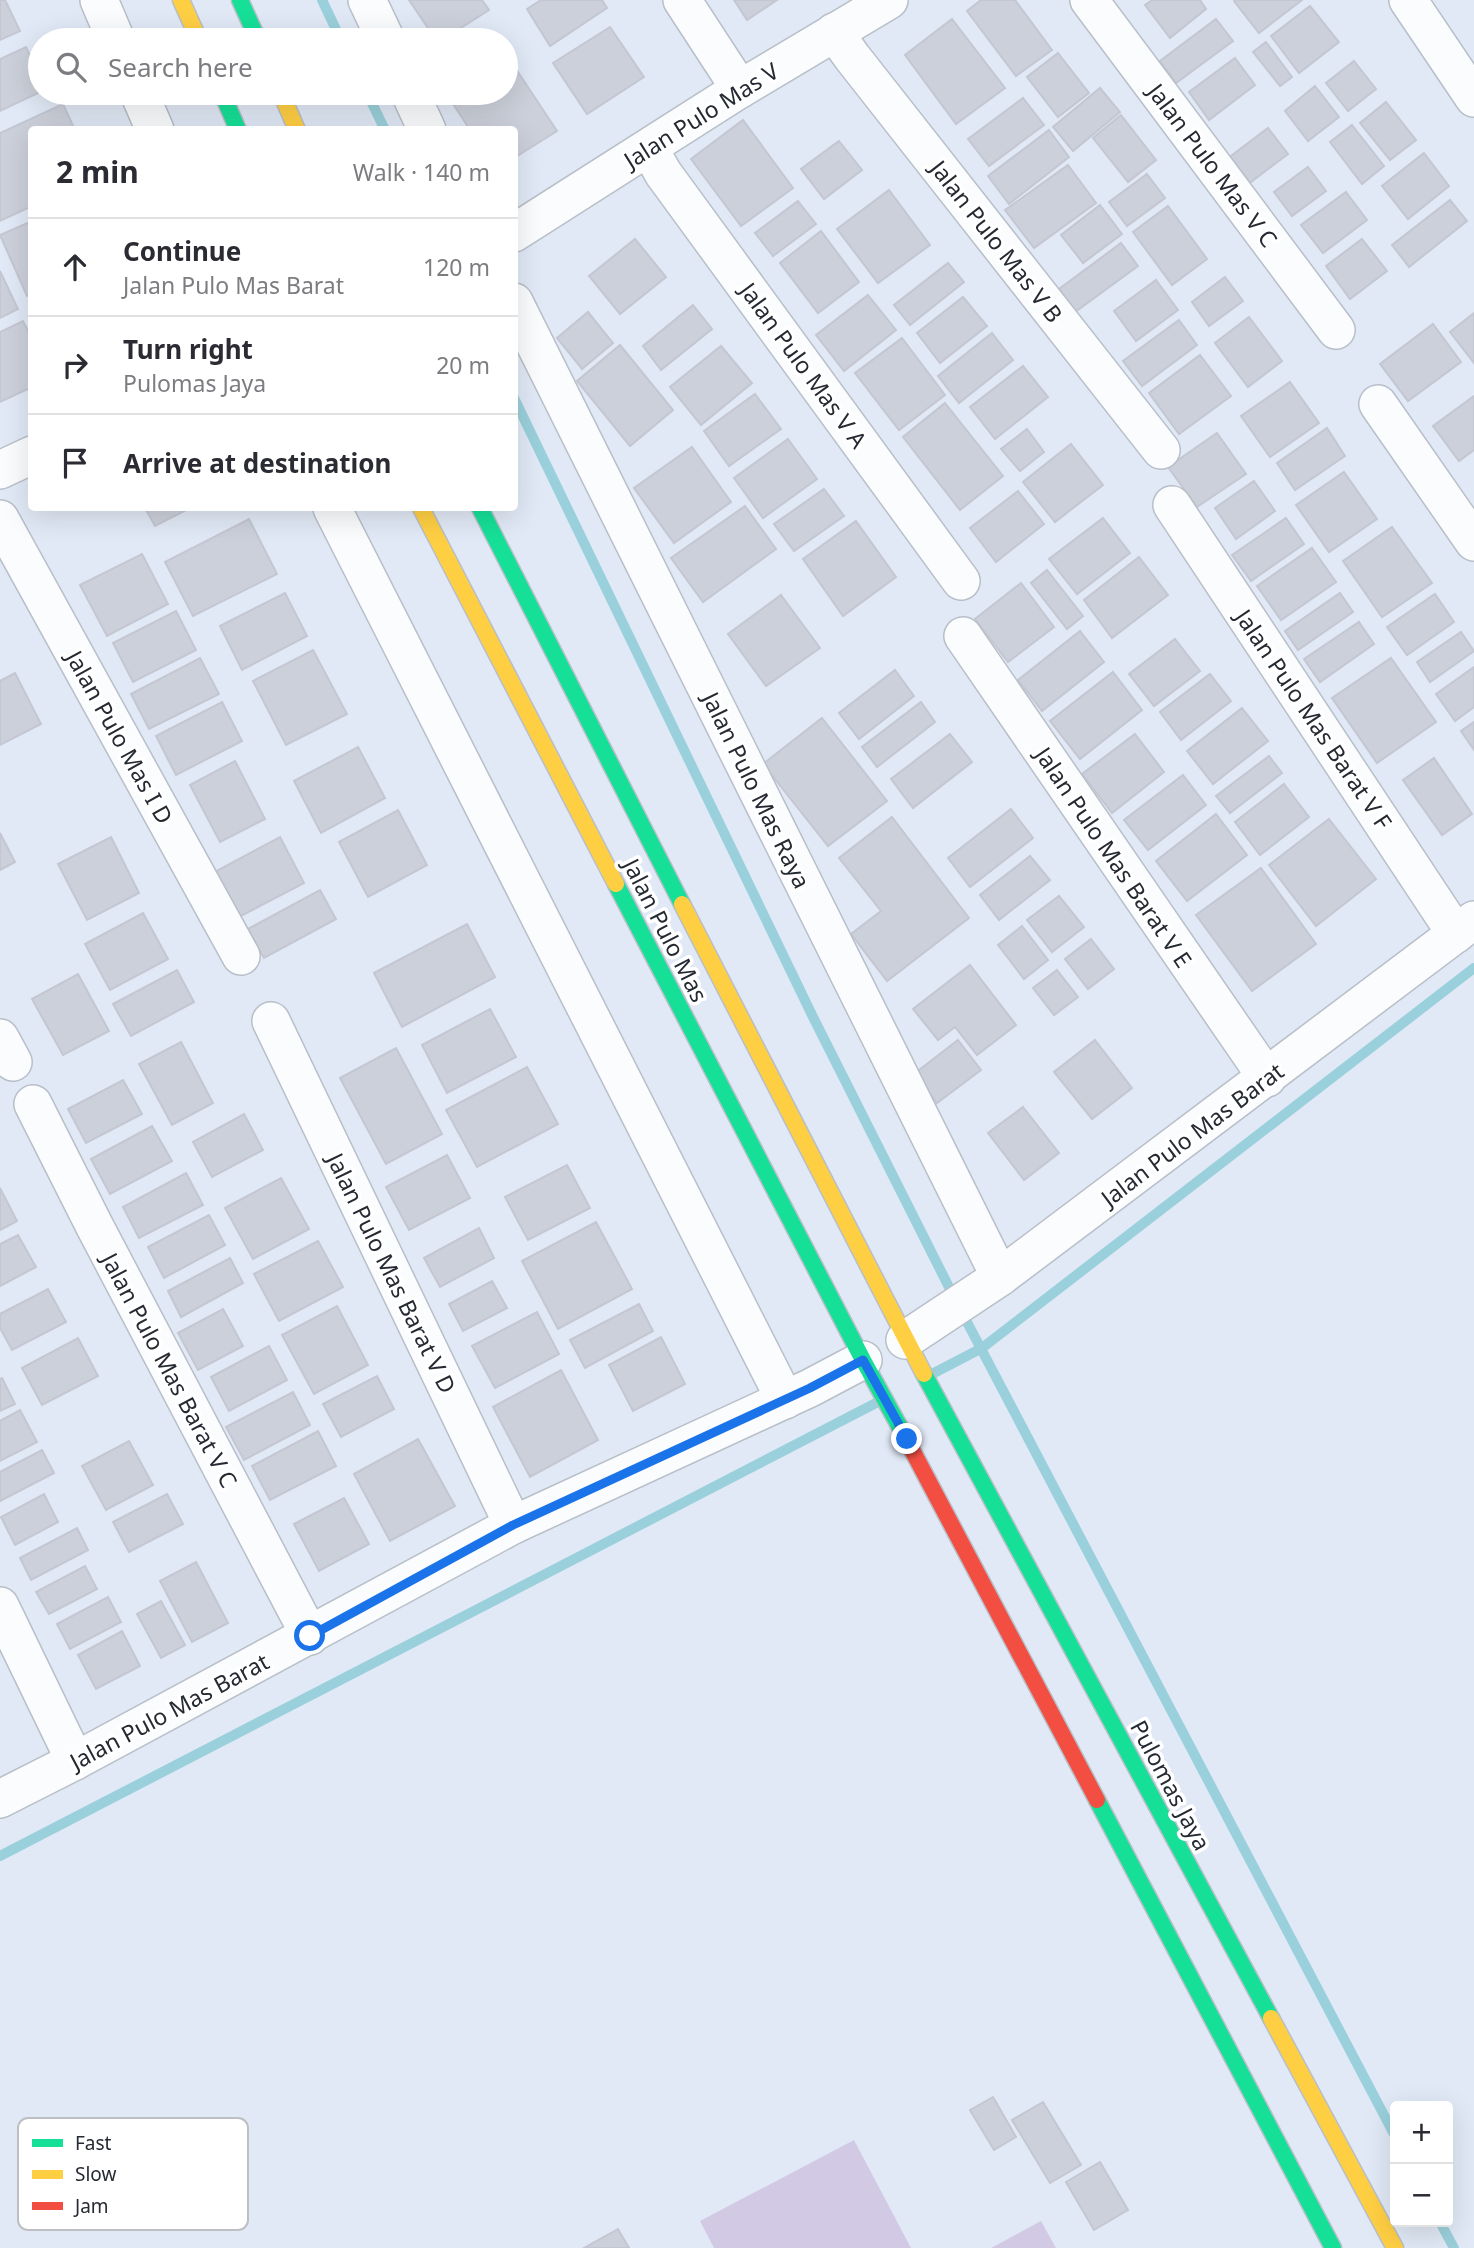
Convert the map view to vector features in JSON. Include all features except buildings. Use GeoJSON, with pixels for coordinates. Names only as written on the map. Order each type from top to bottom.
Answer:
{"type":"FeatureCollection","features":[{"type":"Feature","properties":{"kind":"street"},"geometry":{"type":"LineString","coordinates":[[99,0],[111,28]]}},
{"type":"Feature","properties":{"kind":"street"},"geometry":{"type":"LineString","coordinates":[[181,0],[194,28]]}},
{"type":"Feature","properties":{"kind":"street"},"geometry":{"type":"LineString","coordinates":[[240,0],[253,28]]}},
{"type":"Feature","properties":{"kind":"street"},"geometry":{"type":"LineString","coordinates":[[367,0],[380,28]]}},
{"type":"Feature","properties":{"kind":"street"},"geometry":{"type":"LineString","coordinates":[[682,0],[740,89]]}},
{"type":"Feature","properties":{"kind":"street","name":"Jalan Pulo Mas V"},"geometry":{"type":"LineString","coordinates":[[518,230],[740,89],[889,0]]}},
{"type":"Feature","properties":{"kind":"street","name":"Jalan Pulo Mas V C"},"geometry":{"type":"LineString","coordinates":[[1089,0],[1336,330]]}},
{"type":"Feature","properties":{"kind":"street"},"geometry":{"type":"LineString","coordinates":[[1408,0],[1474,98]]}},
{"type":"Feature","properties":{"kind":"street","name":"Jalan Pulo Mas V B"},"geometry":{"type":"LineString","coordinates":[[834,32],[1161,450]]}},
{"type":"Feature","properties":{"kind":"street"},"geometry":{"type":"LineString","coordinates":[[144,105],[153,126]]}},
{"type":"Feature","properties":{"kind":"street"},"geometry":{"type":"LineString","coordinates":[[228,105],[237,126]]}},
{"type":"Feature","properties":{"kind":"street"},"geometry":{"type":"LineString","coordinates":[[287,105],[296,126]]}},
{"type":"Feature","properties":{"kind":"street"},"geometry":{"type":"LineString","coordinates":[[416,105],[426,126]]}},
{"type":"Feature","properties":{"kind":"street","name":"Jalan Pulo Mas V A"},"geometry":{"type":"LineString","coordinates":[[649,148],[663,173],[961,581]]}},
{"type":"Feature","properties":{"kind":"street","name":"Jalan Pulo Mas Raya"},"geometry":{"type":"LineString","coordinates":[[518,310],[990,1284]]}},
{"type":"Feature","properties":{"kind":"street"},"geometry":{"type":"LineString","coordinates":[[1378,404],[1474,542]]}},
{"type":"Feature","properties":{"kind":"street"},"geometry":{"type":"LineString","coordinates":[[0,470],[28,457]]}},
{"type":"Feature","properties":{"kind":"street","name":"Jalan Pulo Mas Barat V F"},"geometry":{"type":"LineString","coordinates":[[1172,505],[1465,927]]}},
{"type":"Feature","properties":{"kind":"street"},"geometry":{"type":"LineString","coordinates":[[334,511],[797,1394]]}},
{"type":"Feature","properties":{"kind":"street","name":"Jalan Pulo Mas"},"geometry":{"type":"LineString","coordinates":[[423,511],[860,1368]]}},
{"type":"Feature","properties":{"kind":"street","name":"Jalan Pulo Mas"},"geometry":{"type":"LineString","coordinates":[[482,511],[910,1339]]}},
{"type":"Feature","properties":{"kind":"street","name":"Jalan Pulo Mas I D"},"geometry":{"type":"LineString","coordinates":[[0,519],[241,956]]}},
{"type":"Feature","properties":{"kind":"street","name":"Jalan Pulo Mas Barat V E"},"geometry":{"type":"LineString","coordinates":[[962,636],[1267,1078]]}},
{"type":"Feature","properties":{"kind":"street","name":"Jalan Pulo Mas Barat"},"geometry":{"type":"LineString","coordinates":[[910,1339],[990,1284],[1465,927]]}},
{"type":"Feature","properties":{"kind":"street","name":"Jalan Pulo Mas Barat V D"},"geometry":{"type":"LineString","coordinates":[[271,1021],[513,1525]]}},
{"type":"Feature","properties":{"kind":"street","name":"Jalan Pulo Mas Barat V C"},"geometry":{"type":"LineString","coordinates":[[33,1104],[310,1636]]}},
{"type":"Feature","properties":{"kind":"street","name":"Pulomas Jaya"},"geometry":{"type":"LineString","coordinates":[[910,1339],[945,1415],[1395,2248]]}},
{"type":"Feature","properties":{"kind":"street"},"geometry":{"type":"LineString","coordinates":[[860,1368],[907,1439],[1333,2248]]}},
{"type":"Feature","properties":{"kind":"street","name":"Jalan Pulo Mas Barat"},"geometry":{"type":"LineString","coordinates":[[0,1799],[310,1636],[513,1525],[797,1394],[860,1368]]}},
{"type":"Feature","properties":{"kind":"street"},"geometry":{"type":"LineString","coordinates":[[0,1606],[75,1761]]}},
{"type":"Feature","properties":{"kind":"shaded area"},"geometry":{"type":"Polygon","coordinates":[[[854,2140],[911,2248],[714,2248],[700,2221],[854,2140]]]}},
{"type":"Feature","properties":{"kind":"shaded area"},"geometry":{"type":"Polygon","coordinates":[[[1041,2221],[1056,2248],[991,2248],[1041,2221]]]}},
{"type":"Feature","properties":{"kind":"waterway"},"geometry":{"type":"LineString","coordinates":[[322,0],[335,28]]}},
{"type":"Feature","properties":{"kind":"waterway"},"geometry":{"type":"LineString","coordinates":[[373,105],[383,126]]}},
{"type":"Feature","properties":{"kind":"waterway"},"geometry":{"type":"LineString","coordinates":[[518,406],[812,1015],[958,1305],[1390,2126]]}},
{"type":"Feature","properties":{"kind":"waterway"},"geometry":{"type":"LineString","coordinates":[[932,1374],[982,1348],[1474,968]]}},
{"type":"Feature","properties":{"kind":"waterway"},"geometry":{"type":"LineString","coordinates":[[0,1856],[878,1402]]}},
{"type":"Feature","properties":{"kind":"waterway"},"geometry":{"type":"LineString","coordinates":[[1443,2227],[1454,2248]]}},
{"type":"Feature","properties":{"kind":"traffic: fast"},"geometry":{"type":"LineString","coordinates":[[240,0],[253,28]]}},
{"type":"Feature","properties":{"kind":"traffic: fast"},"geometry":{"type":"LineString","coordinates":[[227,105],[236,126]]}},
{"type":"Feature","properties":{"kind":"traffic: fast"},"geometry":{"type":"LineString","coordinates":[[482,511],[682,904]]}},
{"type":"Feature","properties":{"kind":"traffic: fast"},"geometry":{"type":"LineString","coordinates":[[616,884],[902,1431]]}},
{"type":"Feature","properties":{"kind":"traffic: fast"},"geometry":{"type":"LineString","coordinates":[[924,1374],[1271,2018]]}},
{"type":"Feature","properties":{"kind":"traffic: fast"},"geometry":{"type":"LineString","coordinates":[[1097,1800],[1333,2248]]}},
{"type":"Feature","properties":{"kind":"traffic: slow"},"geometry":{"type":"LineString","coordinates":[[181,0],[194,28]]}},
{"type":"Feature","properties":{"kind":"traffic: slow"},"geometry":{"type":"LineString","coordinates":[[286,105],[295,126]]}},
{"type":"Feature","properties":{"kind":"traffic: slow"},"geometry":{"type":"LineString","coordinates":[[423,511],[616,884]]}},
{"type":"Feature","properties":{"kind":"traffic: slow"},"geometry":{"type":"LineString","coordinates":[[682,904],[924,1374]]}},
{"type":"Feature","properties":{"kind":"traffic: slow"},"geometry":{"type":"LineString","coordinates":[[1271,2018],[1395,2248]]}},
{"type":"Feature","properties":{"kind":"traffic: jam"},"geometry":{"type":"LineString","coordinates":[[902,1431],[1097,1800]]}},
{"type":"Feature","properties":{"kind":"route"},"geometry":{"type":"LineString","coordinates":[[310,1636],[513,1525],[810,1388],[863,1360],[907,1439]]}}]}
